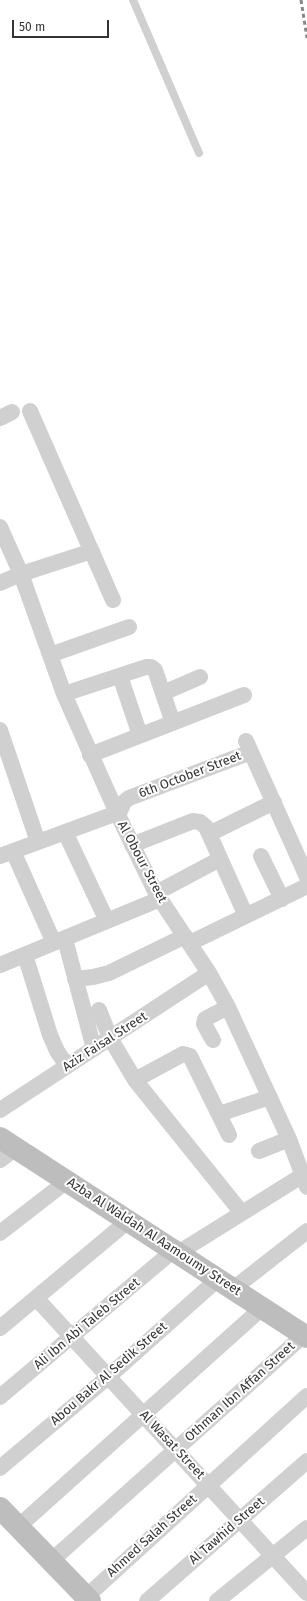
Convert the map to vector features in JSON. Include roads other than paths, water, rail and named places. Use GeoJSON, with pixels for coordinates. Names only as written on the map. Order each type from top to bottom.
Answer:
{"type":"FeatureCollection","features":[{"type":"Feature","properties":{"kind":"street"},"geometry":{"type":"LineString","coordinates":[[30,411],[114,600]]}},
{"type":"Feature","properties":{"kind":"street","name":"Al Obour Street"},"geometry":{"type":"LineString","coordinates":[[0,527],[21,574],[64,694],[117,813],[158,896],[209,973],[228,1007],[289,1139],[305,1181]]}},
{"type":"Feature","properties":{"kind":"street"},"geometry":{"type":"LineString","coordinates":[[0,583],[21,574],[92,550]]}},
{"type":"Feature","properties":{"kind":"street"},"geometry":{"type":"LineString","coordinates":[[50,655],[129,627]]}},
{"type":"Feature","properties":{"kind":"street"},"geometry":{"type":"LineString","coordinates":[[64,694],[146,667],[151,667],[155,670],[173,723]]}},
{"type":"Feature","properties":{"kind":"street"},"geometry":{"type":"LineString","coordinates":[[120,676],[140,735]]}},
{"type":"Feature","properties":{"kind":"street"},"geometry":{"type":"LineString","coordinates":[[163,693],[200,677]]}},
{"type":"Feature","properties":{"kind":"street"},"geometry":{"type":"LineString","coordinates":[[90,754],[244,695]]}},
{"type":"Feature","properties":{"kind":"street"},"geometry":{"type":"LineString","coordinates":[[0,730],[6,768],[38,842]]}},
{"type":"Feature","properties":{"kind":"street","name":"6th October Street"},"geometry":{"type":"LineString","coordinates":[[117,813],[120,811],[124,802],[129,798],[248,747],[274,802]]}},
{"type":"Feature","properties":{"kind":"street"},"geometry":{"type":"LineString","coordinates":[[209,834],[274,802],[307,877]]}},
{"type":"Feature","properties":{"kind":"street"},"geometry":{"type":"LineString","coordinates":[[94,1049],[75,979],[59,941],[6,854],[117,813]]}},
{"type":"Feature","properties":{"kind":"street"},"geometry":{"type":"LineString","coordinates":[[132,845],[193,821],[203,824],[209,834],[246,916]]}},
{"type":"Feature","properties":{"kind":"street"},"geometry":{"type":"LineString","coordinates":[[65,832],[106,921]]}},
{"type":"Feature","properties":{"kind":"street"},"geometry":{"type":"LineString","coordinates":[[261,856],[282,899]]}},
{"type":"Feature","properties":{"kind":"street"},"geometry":{"type":"LineString","coordinates":[[0,965],[106,921],[158,896],[220,859]]}},
{"type":"Feature","properties":{"kind":"street"},"geometry":{"type":"LineString","coordinates":[[75,979],[109,973],[246,916],[307,886]]}},
{"type":"Feature","properties":{"kind":"street"},"geometry":{"type":"LineString","coordinates":[[25,955],[50,1035],[57,1051],[67,1066]]}},
{"type":"Feature","properties":{"kind":"street","name":"Aziz Faisal Street"},"geometry":{"type":"LineString","coordinates":[[0,1110],[209,973]]}},
{"type":"Feature","properties":{"kind":"street"},"geometry":{"type":"LineString","coordinates":[[213,1040],[204,1024],[205,1019],[228,1007]]}},
{"type":"Feature","properties":{"kind":"street"},"geometry":{"type":"LineString","coordinates":[[99,1010],[110,1038],[135,1080],[242,1213]]}},
{"type":"Feature","properties":{"kind":"street"},"geometry":{"type":"LineString","coordinates":[[135,1080],[183,1054],[188,1054],[229,1135]]}},
{"type":"Feature","properties":{"kind":"street"},"geometry":{"type":"LineString","coordinates":[[219,1114],[270,1097]]}},
{"type":"Feature","properties":{"kind":"street"},"geometry":{"type":"LineString","coordinates":[[259,1151],[289,1139]]}},
{"type":"Feature","properties":{"kind":"street","name":"Azba Al Waldah Al Aamoumy Street"},"geometry":{"type":"LineString","coordinates":[[5,1148],[68,1181],[128,1222],[306,1336]]}},
{"type":"Feature","properties":{"kind":"street"},"geometry":{"type":"LineString","coordinates":[[0,1232],[68,1181]]}},
{"type":"Feature","properties":{"kind":"street","name":"Ali Ibn Abi Taleb Street"},"geometry":{"type":"LineString","coordinates":[[0,1397],[176,1252],[242,1213],[305,1181]]}},
{"type":"Feature","properties":{"kind":"street"},"geometry":{"type":"LineString","coordinates":[[0,1328],[128,1222]]}},
{"type":"Feature","properties":{"kind":"street","name":"Abou Bakr Al Sedik Street"},"geometry":{"type":"LineString","coordinates":[[0,1468],[108,1377],[226,1284],[307,1231]]}},
{"type":"Feature","properties":{"kind":"street","name":"Al Wasat Street"},"geometry":{"type":"LineString","coordinates":[[36,1298],[307,1593]]}},
{"type":"Feature","properties":{"kind":"street"},"geometry":{"type":"LineString","coordinates":[[18,1527],[262,1308]]}},
{"type":"Feature","properties":{"kind":"street","name":"Othman Ibn Affan Street"},"geometry":{"type":"LineString","coordinates":[[51,1562],[306,1336]]}},
{"type":"Feature","properties":{"kind":"street","name":"Ahmed Salah Street"},"geometry":{"type":"LineString","coordinates":[[88,1599],[208,1485],[307,1396]]}},
{"type":"Feature","properties":{"kind":"street","name":"Al Tawhid Street"},"geometry":{"type":"LineString","coordinates":[[147,1601],[307,1462]]}},
{"type":"Feature","properties":{"kind":"street"},"geometry":{"type":"LineString","coordinates":[[0,1508],[88,1599]]}},
{"type":"Feature","properties":{"kind":"street"},"geometry":{"type":"LineString","coordinates":[[217,1601],[307,1528]]}},
{"type":"Feature","properties":{"kind":"lane"},"geometry":{"type":"LineString","coordinates":[[133,0],[199,153]]}},
{"type":"Feature","properties":{"kind":"railway"},"geometry":{"type":"LineString","coordinates":[[301,0],[307,38]]}}]}
